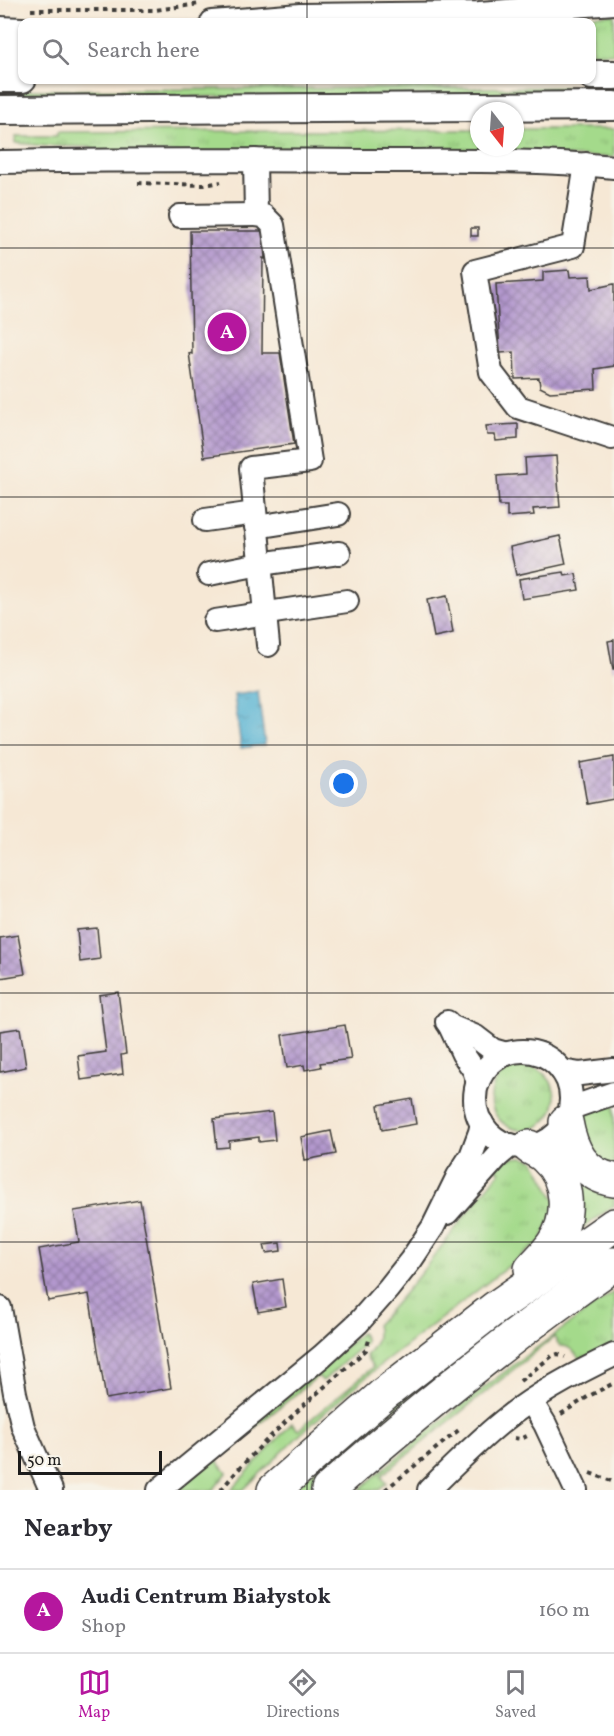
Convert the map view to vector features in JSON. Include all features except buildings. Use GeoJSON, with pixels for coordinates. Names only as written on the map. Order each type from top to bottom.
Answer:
{"type":"FeatureCollection","features":[{"type":"Feature","properties":{"kind":"highway"},"geometry":{"type":"LineString","coordinates":[[568,1115],[570,1143],[578,1157],[590,1170],[606,1179],[614,1180]]}},
{"type":"Feature","properties":{"kind":"highway"},"geometry":{"type":"LineString","coordinates":[[495,1308],[552,1246],[560,1232],[566,1210],[564,1186],[546,1157],[520,1146]]}},
{"type":"Feature","properties":{"kind":"highway"},"geometry":{"type":"LineString","coordinates":[[274,1490],[384,1394],[495,1308],[614,1225]]}},
{"type":"Feature","properties":{"kind":"highway"},"geometry":{"type":"LineString","coordinates":[[328,1490],[417,1414],[614,1264]]}},
{"type":"Feature","properties":{"kind":"main road"},"geometry":{"type":"LineString","coordinates":[[0,52],[18,53]]}},
{"type":"Feature","properties":{"kind":"main road"},"geometry":{"type":"LineString","coordinates":[[596,75],[614,75]]}},
{"type":"Feature","properties":{"kind":"main road"},"geometry":{"type":"LineString","coordinates":[[0,78],[18,78]]}},
{"type":"Feature","properties":{"kind":"main road"},"geometry":{"type":"LineString","coordinates":[[0,110],[614,106]]}},
{"type":"Feature","properties":{"kind":"street"},"geometry":{"type":"LineString","coordinates":[[211,13],[300,7],[479,13],[614,3]]}},
{"type":"Feature","properties":{"kind":"street"},"geometry":{"type":"LineString","coordinates":[[0,28],[18,21]]}},
{"type":"Feature","properties":{"kind":"street"},"geometry":{"type":"LineString","coordinates":[[0,162],[86,160],[484,161],[614,167]]}},
{"type":"Feature","properties":{"kind":"street"},"geometry":{"type":"LineString","coordinates":[[255,160],[256,215]]}},
{"type":"Feature","properties":{"kind":"street"},"geometry":{"type":"LineString","coordinates":[[586,164],[573,246],[475,270],[491,372],[518,407],[612,438]]}},
{"type":"Feature","properties":{"kind":"street"},"geometry":{"type":"LineString","coordinates":[[180,216],[256,215],[264,216],[273,225],[310,461],[250,468],[268,645]]}},
{"type":"Feature","properties":{"kind":"street"},"geometry":{"type":"LineString","coordinates":[[205,520],[256,520],[338,514]]}},
{"type":"Feature","properties":{"kind":"street"},"geometry":{"type":"LineString","coordinates":[[209,574],[339,553]]}},
{"type":"Feature","properties":{"kind":"street"},"geometry":{"type":"LineString","coordinates":[[215,621],[347,601]]}},
{"type":"Feature","properties":{"kind":"street"},"geometry":{"type":"LineString","coordinates":[[478,1083],[474,1070],[448,1024],[476,1037],[493,1050],[507,1054]]}},
{"type":"Feature","properties":{"kind":"street"},"geometry":{"type":"LineString","coordinates":[[433,1227],[473,1186],[498,1156],[520,1146],[547,1141],[554,1136],[568,1115],[570,1089],[562,1071],[547,1057],[527,1051],[507,1054],[489,1065],[478,1083],[475,1103],[482,1123],[494,1137],[520,1146]]}},
{"type":"Feature","properties":{"kind":"street"},"geometry":{"type":"LineString","coordinates":[[562,1071],[580,1074],[614,1070]]}},
{"type":"Feature","properties":{"kind":"street"},"geometry":{"type":"LineString","coordinates":[[568,1115],[614,1093]]}},
{"type":"Feature","properties":{"kind":"street"},"geometry":{"type":"LineString","coordinates":[[159,1490],[297,1377],[358,1323],[411,1260],[433,1227],[458,1176],[471,1156],[482,1123]]}},
{"type":"Feature","properties":{"kind":"street"},"geometry":{"type":"LineString","coordinates":[[0,1308],[23,1427],[51,1490]]}},
{"type":"Feature","properties":{"kind":"street"},"geometry":{"type":"LineString","coordinates":[[429,1490],[505,1419],[576,1374],[614,1355]]}},
{"type":"Feature","properties":{"kind":"street"},"geometry":{"type":"LineString","coordinates":[[531,1401],[545,1424],[576,1490]]}},
{"type":"Feature","properties":{"kind":"path"},"geometry":{"type":"LineString","coordinates":[[38,18],[155,10],[211,13]]}},
{"type":"Feature","properties":{"kind":"path"},"geometry":{"type":"LineString","coordinates":[[221,1490],[271,1436],[366,1350],[369,1338],[365,1331]]}},
{"type":"Feature","properties":{"kind":"green space"},"geometry":{"type":"Polygon","coordinates":[[[614,14],[614,53],[596,53],[596,18],[563,18],[614,14]]]}},
{"type":"Feature","properties":{"kind":"green space"},"geometry":{"type":"Polygon","coordinates":[[[614,87],[614,94],[0,98],[0,90],[614,87]]]}},
{"type":"Feature","properties":{"kind":"green space"},"geometry":{"type":"Polygon","coordinates":[[[524,129],[614,129],[614,157],[510,156],[524,156],[524,129]]]}},
{"type":"Feature","properties":{"kind":"green space"},"geometry":{"type":"Polygon","coordinates":[[[470,130],[470,156],[92,152],[92,147],[16,143],[16,136],[57,136],[57,132],[470,130]]]}},
{"type":"Feature","properties":{"kind":"green space"},"geometry":{"type":"Polygon","coordinates":[[[517,1066],[529,1066],[546,1075],[553,1086],[555,1098],[553,1110],[546,1121],[529,1130],[517,1130],[505,1125],[496,1116],[491,1104],[491,1092],[496,1080],[505,1071],[517,1066]]]}},
{"type":"Feature","properties":{"kind":"green space"},"geometry":{"type":"Polygon","coordinates":[[[614,1099],[614,1171],[593,1162],[579,1128],[585,1111],[614,1099]]]}},
{"type":"Feature","properties":{"kind":"green space"},"geometry":{"type":"Polygon","coordinates":[[[555,1142],[614,1188],[614,1206],[571,1235],[550,1145],[555,1142]]]}},
{"type":"Feature","properties":{"kind":"green space"},"geometry":{"type":"Polygon","coordinates":[[[523,1157],[534,1160],[557,1203],[541,1241],[377,1368],[306,1429],[243,1490],[231,1490],[292,1423],[298,1430],[373,1367],[366,1356],[376,1342],[376,1325],[500,1172],[496,1168],[509,1158],[523,1157]]]}},
{"type":"Feature","properties":{"kind":"green space"},"geometry":{"type":"Polygon","coordinates":[[[614,1237],[614,1248],[423,1387],[305,1490],[292,1490],[415,1383],[614,1237]]]}},
{"type":"Feature","properties":{"kind":"green space"},"geometry":{"type":"Polygon","coordinates":[[[614,1292],[614,1344],[580,1360],[569,1348],[560,1346],[554,1337],[381,1476],[386,1483],[378,1490],[359,1490],[484,1388],[614,1292]]]}},
{"type":"Feature","properties":{"kind":"green space"},"geometry":{"type":"Polygon","coordinates":[[[361,1333],[365,1338],[365,1343],[323,1381],[318,1376],[216,1459],[227,1473],[213,1490],[174,1490],[361,1333]]]}},
{"type":"Feature","properties":{"kind":"water"},"geometry":{"type":"Polygon","coordinates":[[[258,692],[265,745],[241,748],[234,695],[258,692]]]}},
{"type":"Feature","properties":{"kind":"place","name":"Audi Centrum Białystok"},"geometry":{"type":"Point","coordinates":[227,332]}}]}
